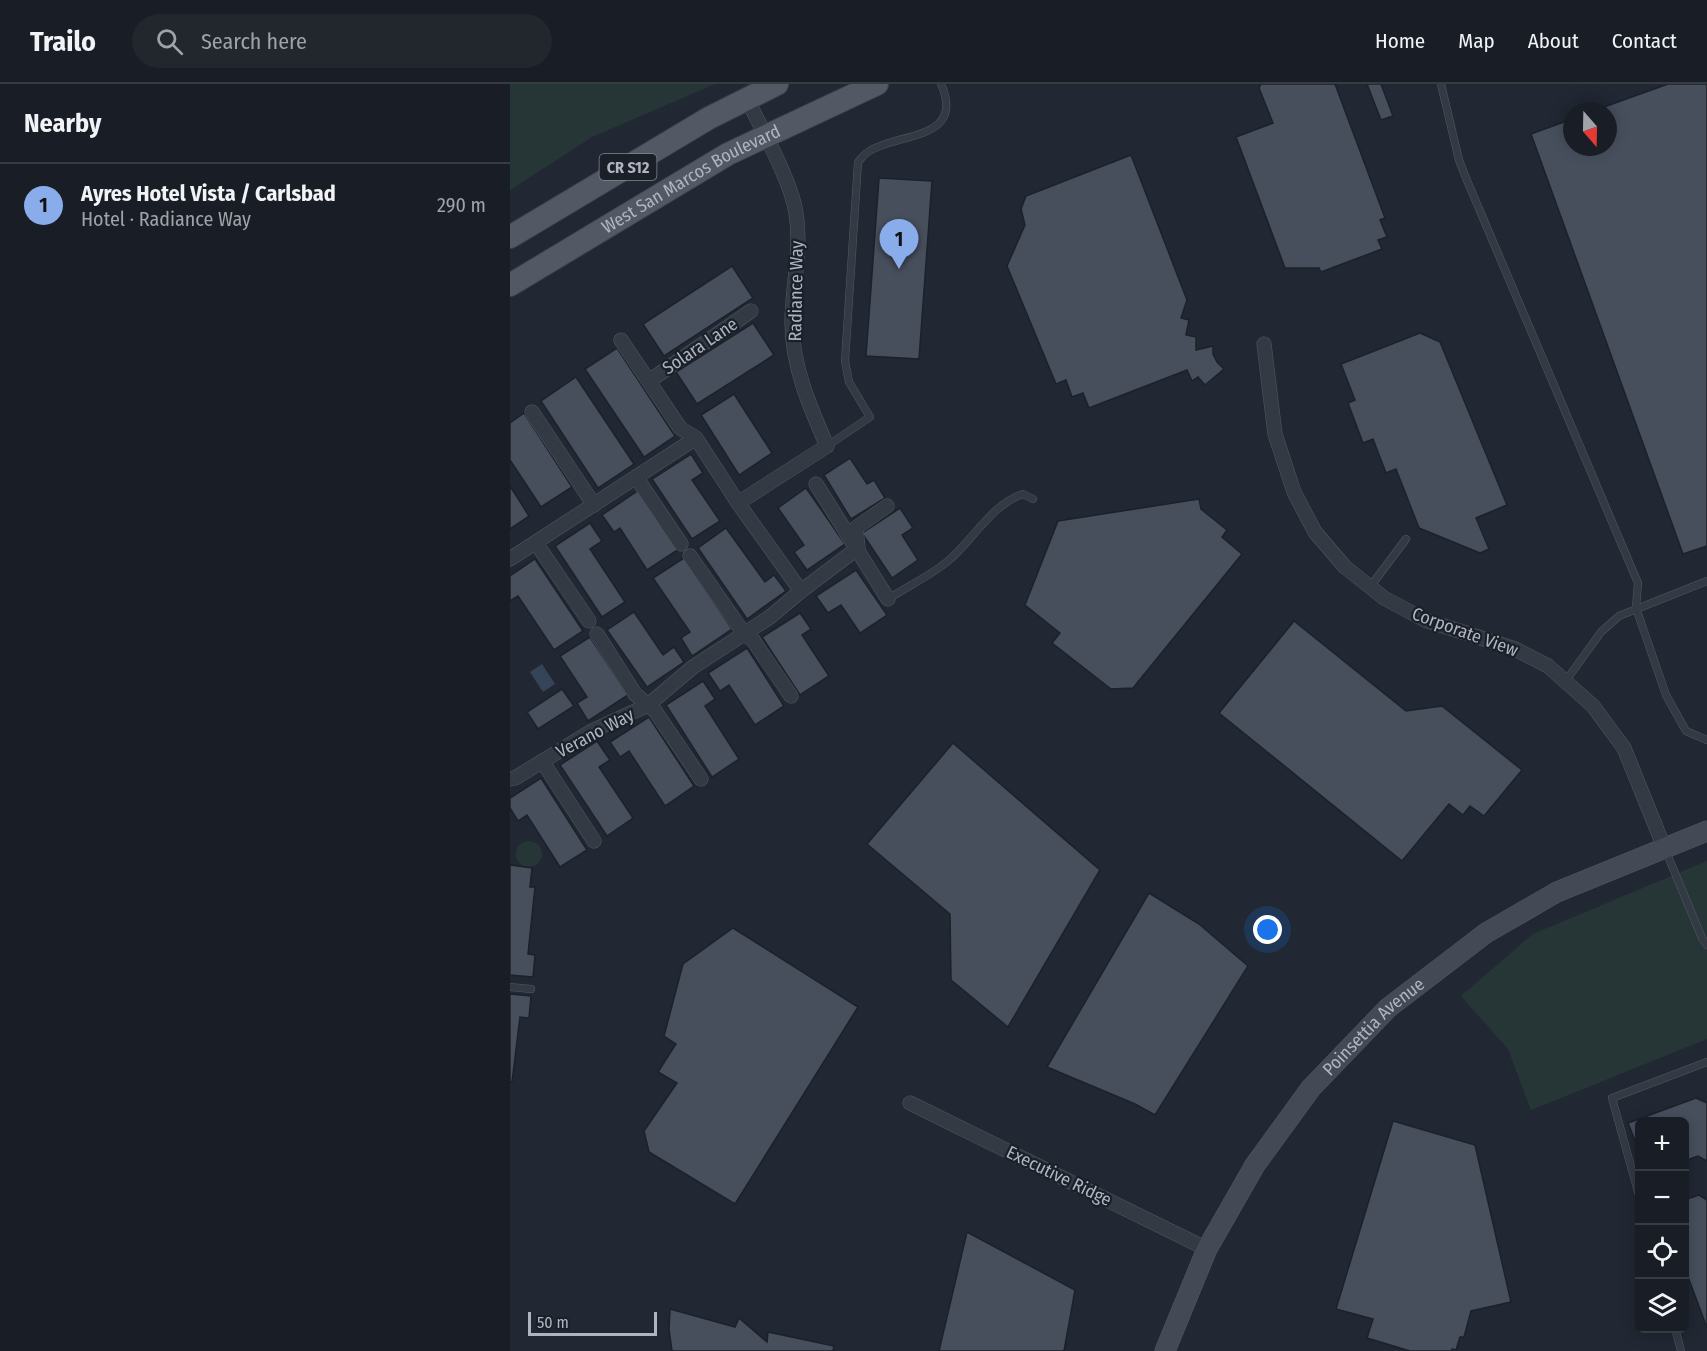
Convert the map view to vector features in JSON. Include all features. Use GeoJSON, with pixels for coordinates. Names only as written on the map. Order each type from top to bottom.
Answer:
{"type":"FeatureCollection","features":[{"type":"Feature","properties":{"kind":"main road","name":"CR S12"},"geometry":{"type":"LineString","coordinates":[[510,237],[709,118],[777,84]]}},
{"type":"Feature","properties":{"kind":"main road","name":"West San Marcos Boulevard"},"geometry":{"type":"LineString","coordinates":[[510,285],[728,154],[877,84]]}},
{"type":"Feature","properties":{"kind":"main road","name":"Poinsettia Avenue"},"geometry":{"type":"LineString","coordinates":[[1165,1351],[1207,1249],[1255,1165],[1311,1088],[1388,1008],[1493,929],[1557,892],[1707,831]]}},
{"type":"Feature","properties":{"kind":"street","name":"Radiance Way"},"geometry":{"type":"LineString","coordinates":[[747,99],[790,192],[796,213],[797,240],[792,324],[796,359],[807,400],[827,446]]}},
{"type":"Feature","properties":{"kind":"street","name":"Solara Lane"},"geometry":{"type":"LineString","coordinates":[[649,381],[751,312]]}},
{"type":"Feature","properties":{"kind":"street","name":"Solara Lane"},"geometry":{"type":"LineString","coordinates":[[621,340],[680,428],[696,438],[738,503]]}},
{"type":"Feature","properties":{"kind":"street","name":"Corporate View"},"geometry":{"type":"LineString","coordinates":[[1264,344],[1275,434],[1294,492],[1315,532],[1345,567],[1384,598],[1425,620],[1515,649],[1548,666],[1593,706],[1624,748],[1664,847]]}},
{"type":"Feature","properties":{"kind":"street"},"geometry":{"type":"LineString","coordinates":[[532,412],[594,505]]}},
{"type":"Feature","properties":{"kind":"street"},"geometry":{"type":"LineString","coordinates":[[510,559],[696,438]]}},
{"type":"Feature","properties":{"kind":"street"},"geometry":{"type":"LineString","coordinates":[[801,591],[738,503],[827,446]]}},
{"type":"Feature","properties":{"kind":"street"},"geometry":{"type":"LineString","coordinates":[[636,477],[681,544]]}},
{"type":"Feature","properties":{"kind":"street"},"geometry":{"type":"LineString","coordinates":[[816,484],[888,598]]}},
{"type":"Feature","properties":{"kind":"street"},"geometry":{"type":"LineString","coordinates":[[858,548],[856,528],[887,506]]}},
{"type":"Feature","properties":{"kind":"street"},"geometry":{"type":"LineString","coordinates":[[536,543],[589,621]]}},
{"type":"Feature","properties":{"kind":"street","name":"Verano Way"},"geometry":{"type":"LineString","coordinates":[[510,779],[592,731],[648,705],[693,667],[770,617],[858,548]]}},
{"type":"Feature","properties":{"kind":"street"},"geometry":{"type":"LineString","coordinates":[[690,556],[745,635],[753,640],[791,696]]}},
{"type":"Feature","properties":{"kind":"street","name":"Verano Way"},"geometry":{"type":"LineString","coordinates":[[597,634],[635,694],[655,711],[701,779]]}},
{"type":"Feature","properties":{"kind":"street","name":"Verano Way"},"geometry":{"type":"LineString","coordinates":[[542,761],[594,841]]}},
{"type":"Feature","properties":{"kind":"street","name":"Executive Ridge"},"geometry":{"type":"LineString","coordinates":[[910,1103],[1207,1249]]}},
{"type":"Feature","properties":{"kind":"lane"},"geometry":{"type":"LineString","coordinates":[[827,446],[870,417],[849,382],[844,361],[854,191],[858,162],[868,152],[930,130],[944,118],[948,108],[941,84]]}},
{"type":"Feature","properties":{"kind":"lane"},"geometry":{"type":"LineString","coordinates":[[1441,84],[1459,160],[1466,178],[1638,584],[1636,608],[1666,695],[1686,731],[1707,740]]}},
{"type":"Feature","properties":{"kind":"lane"},"geometry":{"type":"LineString","coordinates":[[888,598],[945,564],[1007,501],[1023,494],[1033,499]]}},
{"type":"Feature","properties":{"kind":"lane"},"geometry":{"type":"LineString","coordinates":[[1370,587],[1406,539]]}},
{"type":"Feature","properties":{"kind":"lane"},"geometry":{"type":"LineString","coordinates":[[1566,682],[1600,632],[1619,616],[1707,581]]}},
{"type":"Feature","properties":{"kind":"lane"},"geometry":{"type":"LineString","coordinates":[[1664,847],[1707,945]]}},
{"type":"Feature","properties":{"kind":"lane"},"geometry":{"type":"LineString","coordinates":[[510,987],[531,989]]}},
{"type":"Feature","properties":{"kind":"lane"},"geometry":{"type":"LineString","coordinates":[[1635,1181],[1612,1098],[1707,1062]]}},
{"type":"Feature","properties":{"kind":"lane"},"geometry":{"type":"LineString","coordinates":[[1676,1333],[1681,1351]]}},
{"type":"Feature","properties":{"kind":"shaded area"},"geometry":{"type":"Polygon","coordinates":[[[510,84],[715,84],[592,137],[510,190],[510,84]]]}},
{"type":"Feature","properties":{"kind":"shaded area"},"geometry":{"type":"Polygon","coordinates":[[[529,841],[538,845],[542,854],[538,863],[529,867],[520,863],[516,854],[520,845],[529,841]]]}},
{"type":"Feature","properties":{"kind":"shaded area"},"geometry":{"type":"Polygon","coordinates":[[[1707,861],[1707,1039],[1531,1110],[1508,1049],[1461,996],[1533,934],[1707,861]]]}},
{"type":"Feature","properties":{"kind":"water"},"geometry":{"type":"Polygon","coordinates":[[[542,664],[555,684],[543,692],[530,672],[542,664]]]}},
{"type":"Feature","properties":{"kind":"building"},"geometry":{"type":"Polygon","coordinates":[[[1261,84],[1335,84],[1385,218],[1380,220],[1387,237],[1378,240],[1382,249],[1321,272],[1319,268],[1285,268],[1236,137],[1273,123],[1259,88],[1261,84]]]}},
{"type":"Feature","properties":{"kind":"building"},"geometry":{"type":"Polygon","coordinates":[[[1367,84],[1381,84],[1393,116],[1381,120],[1367,84]]]}},
{"type":"Feature","properties":{"kind":"building"},"geometry":{"type":"Polygon","coordinates":[[[1668,84],[1707,84],[1707,546],[1683,554],[1531,134],[1563,122],[1563,156],[1617,156],[1617,102],[1668,84]]]}},
{"type":"Feature","properties":{"kind":"building"},"geometry":{"type":"Polygon","coordinates":[[[1131,155],[1187,300],[1181,318],[1189,320],[1186,335],[1196,337],[1196,350],[1213,346],[1213,354],[1224,369],[1205,385],[1198,377],[1192,381],[1187,370],[1089,408],[1083,393],[1072,397],[1066,380],[1056,384],[1007,266],[1025,225],[1021,209],[1026,196],[1131,155]]]}},
{"type":"Feature","properties":{"kind":"building"},"geometry":{"type":"Polygon","coordinates":[[[879,178],[932,181],[919,359],[866,356],[879,178]]]}},
{"type":"Feature","properties":{"kind":"building"},"geometry":{"type":"Polygon","coordinates":[[[732,266],[753,298],[664,356],[643,324],[732,266]]]}},
{"type":"Feature","properties":{"kind":"building"},"geometry":{"type":"Polygon","coordinates":[[[753,323],[774,355],[697,404],[676,372],[753,323]]]}},
{"type":"Feature","properties":{"kind":"building"},"geometry":{"type":"Polygon","coordinates":[[[1420,333],[1440,342],[1507,505],[1476,518],[1489,549],[1480,553],[1419,528],[1396,469],[1386,473],[1373,439],[1363,443],[1348,403],[1355,400],[1341,364],[1420,333]]]}},
{"type":"Feature","properties":{"kind":"building"},"geometry":{"type":"Polygon","coordinates":[[[617,348],[675,436],[644,457],[585,369],[617,348]]]}},
{"type":"Feature","properties":{"kind":"building"},"geometry":{"type":"Polygon","coordinates":[[[576,377],[634,464],[598,488],[541,401],[576,377]]]}},
{"type":"Feature","properties":{"kind":"building"},"geometry":{"type":"Polygon","coordinates":[[[734,394],[772,453],[739,475],[701,415],[734,394]]]}},
{"type":"Feature","properties":{"kind":"building"},"geometry":{"type":"Polygon","coordinates":[[[524,413],[572,487],[541,507],[510,460],[510,423],[524,413]]]}},
{"type":"Feature","properties":{"kind":"building"},"geometry":{"type":"Polygon","coordinates":[[[691,454],[703,473],[692,480],[720,521],[692,539],[652,479],[691,454]]]}},
{"type":"Feature","properties":{"kind":"building"},"geometry":{"type":"Polygon","coordinates":[[[850,458],[867,484],[874,480],[885,498],[851,519],[824,475],[850,458]]]}},
{"type":"Feature","properties":{"kind":"building"},"geometry":{"type":"Polygon","coordinates":[[[510,486],[529,516],[510,529],[510,486]]]}},
{"type":"Feature","properties":{"kind":"building"},"geometry":{"type":"Polygon","coordinates":[[[806,488],[845,544],[807,570],[794,552],[804,545],[778,508],[806,488]]]}},
{"type":"Feature","properties":{"kind":"building"},"geometry":{"type":"Polygon","coordinates":[[[639,490],[679,549],[647,570],[620,528],[614,532],[602,515],[639,490]]]}},
{"type":"Feature","properties":{"kind":"building"},"geometry":{"type":"Polygon","coordinates":[[[1199,499],[1201,509],[1227,530],[1222,537],[1242,554],[1133,688],[1111,689],[1052,643],[1060,633],[1025,605],[1058,521],[1199,499]]]}},
{"type":"Feature","properties":{"kind":"building"},"geometry":{"type":"Polygon","coordinates":[[[900,508],[913,528],[902,535],[918,560],[892,578],[862,533],[900,508]]]}},
{"type":"Feature","properties":{"kind":"building"},"geometry":{"type":"Polygon","coordinates":[[[590,523],[602,541],[590,549],[625,602],[602,617],[555,546],[590,523]]]}},
{"type":"Feature","properties":{"kind":"building"},"geometry":{"type":"Polygon","coordinates":[[[726,528],[765,582],[774,575],[786,591],[747,619],[698,548],[726,528]]]}},
{"type":"Feature","properties":{"kind":"building"},"geometry":{"type":"Polygon","coordinates":[[[684,558],[732,629],[692,656],[681,638],[690,632],[653,578],[684,558]]]}},
{"type":"Feature","properties":{"kind":"building"},"geometry":{"type":"Polygon","coordinates":[[[535,559],[583,631],[554,650],[518,596],[510,601],[510,576],[535,559]]]}},
{"type":"Feature","properties":{"kind":"building"},"geometry":{"type":"Polygon","coordinates":[[[856,570],[887,615],[860,633],[841,605],[828,613],[816,596],[856,570]]]}},
{"type":"Feature","properties":{"kind":"building"},"geometry":{"type":"Polygon","coordinates":[[[634,612],[663,655],[674,647],[684,662],[647,687],[607,630],[634,612]]]}},
{"type":"Feature","properties":{"kind":"building"},"geometry":{"type":"Polygon","coordinates":[[[800,613],[811,629],[802,635],[829,676],[800,695],[762,637],[800,613]]]}},
{"type":"Feature","properties":{"kind":"building"},"geometry":{"type":"Polygon","coordinates":[[[1294,621],[1406,711],[1442,706],[1522,770],[1484,816],[1470,806],[1463,815],[1449,804],[1402,861],[1219,713],[1294,621]]]}},
{"type":"Feature","properties":{"kind":"building"},"geometry":{"type":"Polygon","coordinates":[[[590,637],[628,695],[588,721],[577,703],[587,697],[560,656],[590,637]]]}},
{"type":"Feature","properties":{"kind":"building"},"geometry":{"type":"Polygon","coordinates":[[[747,648],[784,706],[755,725],[729,685],[720,691],[708,673],[747,648]]]}},
{"type":"Feature","properties":{"kind":"building"},"geometry":{"type":"Polygon","coordinates":[[[703,681],[715,699],[705,706],[739,759],[712,777],[666,705],[703,681]]]}},
{"type":"Feature","properties":{"kind":"building"},"geometry":{"type":"Polygon","coordinates":[[[562,689],[574,706],[538,729],[527,712],[562,689]]]}},
{"type":"Feature","properties":{"kind":"building"},"geometry":{"type":"Polygon","coordinates":[[[649,717],[694,786],[665,806],[629,751],[620,757],[610,742],[649,717]]]}},
{"type":"Feature","properties":{"kind":"building"},"geometry":{"type":"Polygon","coordinates":[[[597,741],[610,760],[599,767],[633,818],[607,836],[560,765],[597,741]]]}},
{"type":"Feature","properties":{"kind":"building"},"geometry":{"type":"Polygon","coordinates":[[[953,743],[1100,870],[1008,1027],[951,980],[950,914],[867,844],[953,743]]]}},
{"type":"Feature","properties":{"kind":"building"},"geometry":{"type":"Polygon","coordinates":[[[541,778],[587,850],[560,867],[527,815],[518,821],[510,808],[510,798],[541,778]]]}},
{"type":"Feature","properties":{"kind":"building"},"geometry":{"type":"Polygon","coordinates":[[[510,865],[532,868],[530,887],[535,887],[528,954],[535,955],[533,977],[510,975],[510,865]]]}},
{"type":"Feature","properties":{"kind":"building"},"geometry":{"type":"Polygon","coordinates":[[[1149,893],[1199,924],[1248,966],[1155,1115],[1135,1104],[1047,1067],[1149,893]]]}},
{"type":"Feature","properties":{"kind":"building"},"geometry":{"type":"Polygon","coordinates":[[[733,928],[858,1007],[735,1204],[649,1152],[644,1131],[677,1083],[658,1072],[676,1044],[664,1036],[683,964],[733,928]]]}},
{"type":"Feature","properties":{"kind":"building"},"geometry":{"type":"Polygon","coordinates":[[[510,994],[531,996],[529,1018],[520,1017],[512,1082],[510,1082],[510,994]]]}},
{"type":"Feature","properties":{"kind":"building"},"geometry":{"type":"Polygon","coordinates":[[[1696,1098],[1707,1103],[1707,1161],[1698,1156],[1689,1159],[1689,1117],[1644,1117],[1696,1098]]]}},
{"type":"Feature","properties":{"kind":"building"},"geometry":{"type":"Polygon","coordinates":[[[1635,1120],[1635,1140],[1628,1123],[1635,1120]]]}},
{"type":"Feature","properties":{"kind":"building"},"geometry":{"type":"Polygon","coordinates":[[[1393,1121],[1475,1145],[1511,1302],[1471,1311],[1464,1337],[1460,1337],[1456,1350],[1410,1351],[1367,1338],[1373,1319],[1336,1309],[1393,1121]]]}},
{"type":"Feature","properties":{"kind":"building"},"geometry":{"type":"Polygon","coordinates":[[[1699,1195],[1707,1200],[1707,1328],[1689,1279],[1689,1198],[1699,1195]]]}},
{"type":"Feature","properties":{"kind":"building"},"geometry":{"type":"Polygon","coordinates":[[[967,1232],[1075,1290],[1064,1351],[939,1351],[967,1232]]]}},
{"type":"Feature","properties":{"kind":"building"},"geometry":{"type":"Polygon","coordinates":[[[670,1309],[735,1327],[739,1318],[767,1342],[768,1332],[834,1346],[833,1351],[672,1351],[669,1329],[670,1309]]]}},
{"type":"Feature","properties":{"kind":"place","name":"Ayres Hotel Vista / Carlsbad"},"geometry":{"type":"Point","coordinates":[899,269]}}]}
